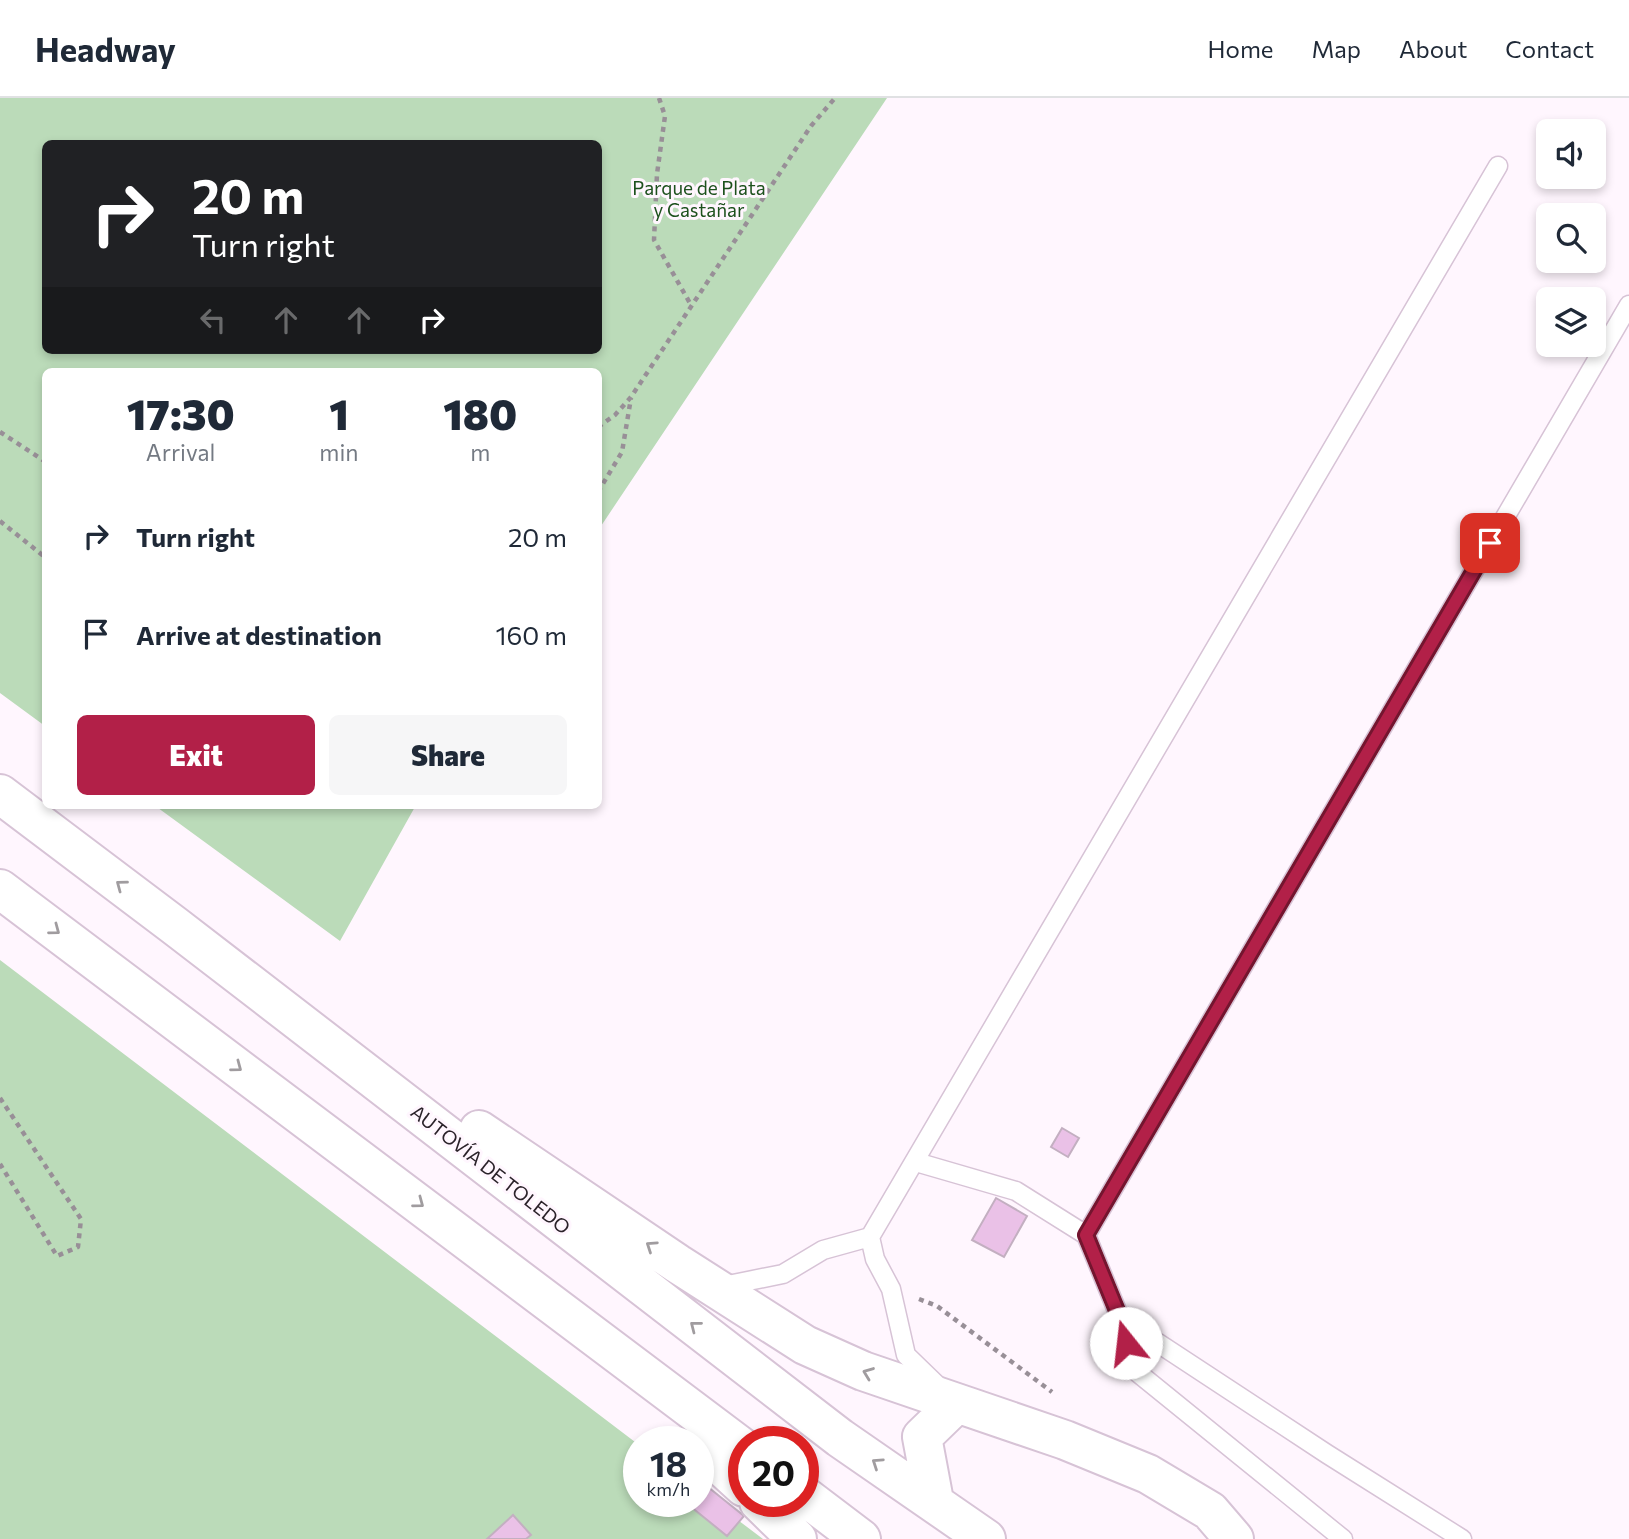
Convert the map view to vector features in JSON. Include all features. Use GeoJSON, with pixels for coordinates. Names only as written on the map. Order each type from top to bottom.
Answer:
{"type":"FeatureCollection","features":[{"type":"Feature","properties":{"kind":"highway","name":"AUTOVÍA DE TOLEDO"},"geometry":{"type":"LineString","coordinates":[[0,793],[840,1438],[986,1539]]}},
{"type":"Feature","properties":{"kind":"highway"},"geometry":{"type":"LineString","coordinates":[[0,889],[728,1437]]}},
{"type":"Feature","properties":{"kind":"highway"},"geometry":{"type":"LineString","coordinates":[[176,926],[805,1345],[863,1371],[1065,1440],[1148,1474],[1210,1511],[1234,1539]]}},
{"type":"Feature","properties":{"kind":"highway"},"geometry":{"type":"LineString","coordinates":[[585,1328],[628,1380],[678,1426]]}},
{"type":"Feature","properties":{"kind":"highway"},"geometry":{"type":"LineString","coordinates":[[934,1501],[922,1437],[956,1404]]}},
{"type":"Feature","properties":{"kind":"highway"},"geometry":{"type":"LineString","coordinates":[[714,1459],[728,1472]]}},
{"type":"Feature","properties":{"kind":"highway"},"geometry":{"type":"LineString","coordinates":[[819,1507],[861,1539]]}},
{"type":"Feature","properties":{"kind":"highway"},"geometry":{"type":"LineString","coordinates":[[774,1517],[797,1539]]}},
{"type":"Feature","properties":{"kind":"lane"},"geometry":{"type":"LineString","coordinates":[[715,1287],[783,1274],[823,1250],[870,1237],[1498,166]]}},
{"type":"Feature","properties":{"kind":"lane"},"geometry":{"type":"LineString","coordinates":[[1086,1235],[1629,305]]}},
{"type":"Feature","properties":{"kind":"lane"},"geometry":{"type":"LineString","coordinates":[[916,1162],[1016,1191],[1086,1235],[1120,1318],[1132,1368],[1343,1539]]}},
{"type":"Feature","properties":{"kind":"lane"},"geometry":{"type":"LineString","coordinates":[[870,1237],[875,1259],[891,1289],[906,1355],[956,1404]]}},
{"type":"Feature","properties":{"kind":"lane"},"geometry":{"type":"LineString","coordinates":[[1120,1318],[1462,1539]]}},
{"type":"Feature","properties":{"kind":"path"},"geometry":{"type":"LineString","coordinates":[[659,98],[665,116],[657,174],[654,240],[691,305]]}},
{"type":"Feature","properties":{"kind":"path"},"geometry":{"type":"LineString","coordinates":[[602,424],[615,415],[631,397],[811,126],[835,98]]}},
{"type":"Feature","properties":{"kind":"path"},"geometry":{"type":"LineString","coordinates":[[602,485],[622,452],[631,397]]}},
{"type":"Feature","properties":{"kind":"path"},"geometry":{"type":"LineString","coordinates":[[0,432],[42,459]]}},
{"type":"Feature","properties":{"kind":"path"},"geometry":{"type":"LineString","coordinates":[[0,521],[42,555]]}},
{"type":"Feature","properties":{"kind":"path"},"geometry":{"type":"LineString","coordinates":[[0,1098],[81,1219],[78,1247],[57,1256],[0,1164]]}},
{"type":"Feature","properties":{"kind":"path"},"geometry":{"type":"LineString","coordinates":[[891,1289],[937,1306],[1052,1392]]}},
{"type":"Feature","properties":{"kind":"green space","name":"Parque de Plata y Castañar"},"geometry":{"type":"Polygon","coordinates":[[[0,98],[887,98],[602,525],[602,368],[42,368],[42,724],[0,693],[0,98]]]}},
{"type":"Feature","properties":{"kind":"green space"},"geometry":{"type":"Polygon","coordinates":[[[159,809],[414,809],[340,941],[159,809]]]}},
{"type":"Feature","properties":{"kind":"green space"},"geometry":{"type":"Polygon","coordinates":[[[0,960],[623,1433],[623,1517],[714,1517],[714,1502],[728,1513],[728,1517],[734,1517],[763,1539],[0,1539],[0,960]]]}},
{"type":"Feature","properties":{"kind":"building"},"geometry":{"type":"Polygon","coordinates":[[[1062,1128],[1079,1138],[1068,1157],[1051,1147],[1062,1128]]]}},
{"type":"Feature","properties":{"kind":"building"},"geometry":{"type":"Polygon","coordinates":[[[996,1198],[1027,1216],[1004,1257],[972,1240],[996,1198]]]}},
{"type":"Feature","properties":{"kind":"building"},"geometry":{"type":"Polygon","coordinates":[[[714,1492],[728,1503],[728,1517],[743,1517],[727,1536],[704,1517],[714,1517],[714,1492]]]}},
{"type":"Feature","properties":{"kind":"building"},"geometry":{"type":"Polygon","coordinates":[[[513,1515],[531,1535],[526,1539],[487,1539],[513,1515]]]}},
{"type":"Feature","properties":{"kind":"route"},"geometry":{"type":"LineString","coordinates":[[1126,1343],[1120,1318],[1086,1235],[1490,543]]}}]}
